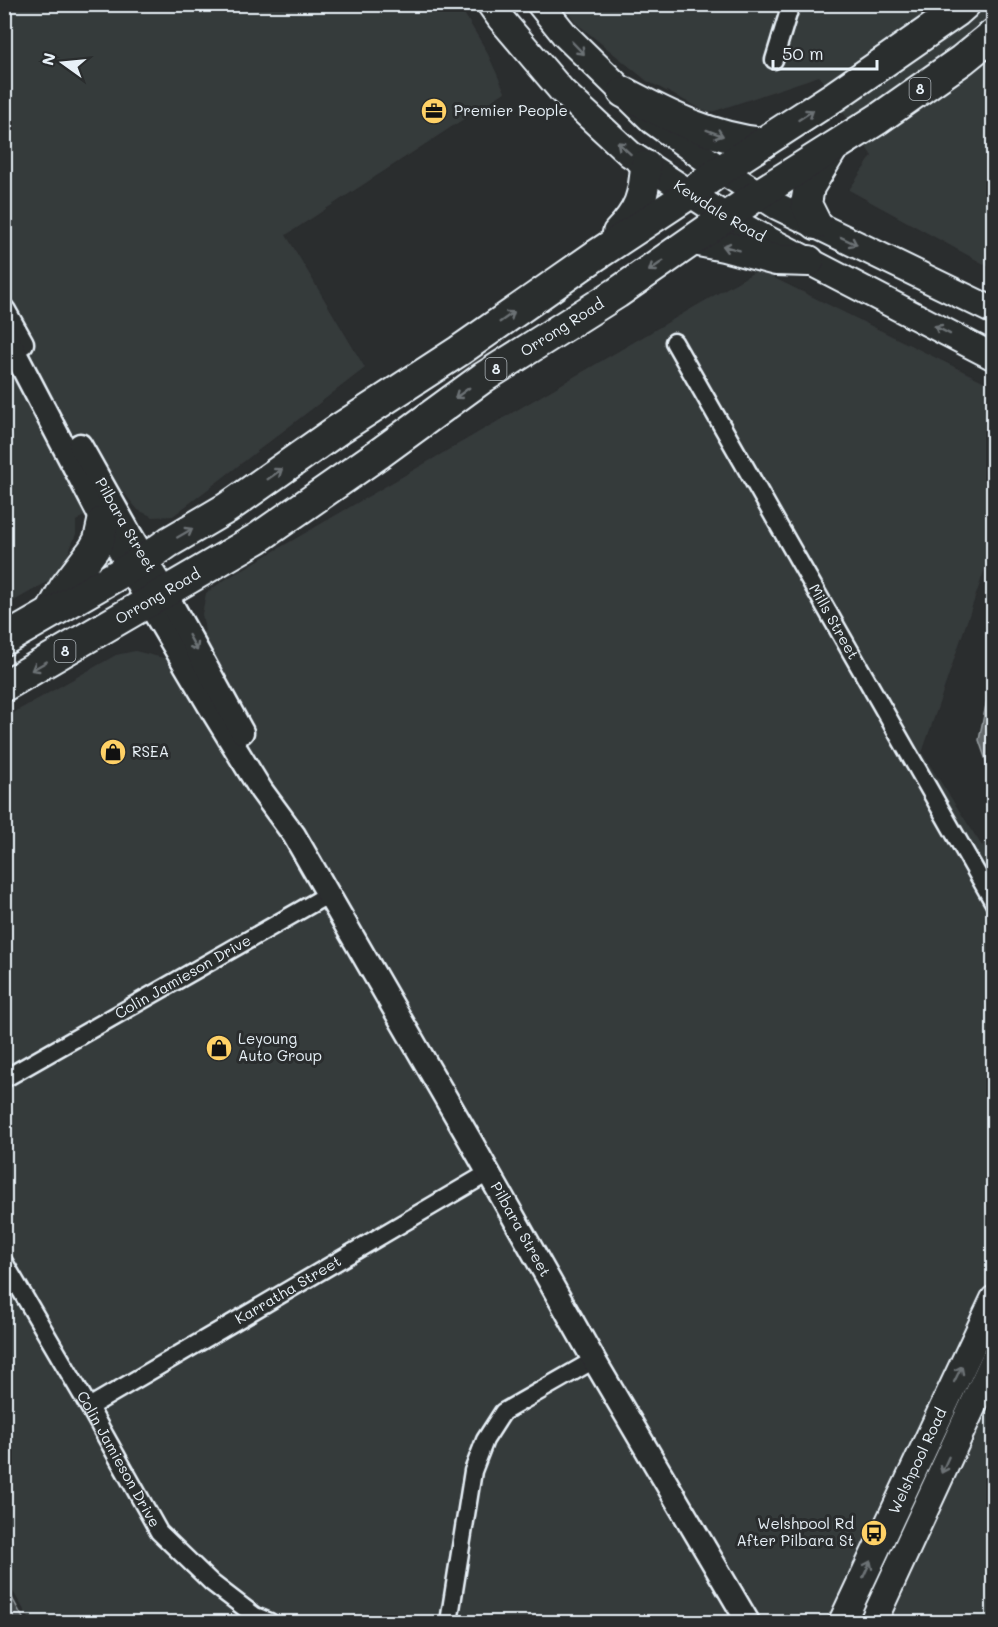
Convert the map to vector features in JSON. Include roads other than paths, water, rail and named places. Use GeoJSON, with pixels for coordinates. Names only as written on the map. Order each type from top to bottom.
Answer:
{"type":"FeatureCollection","features":[{"type":"Feature","properties":{"kind":"highway","name":"8"},"geometry":{"type":"LineString","coordinates":[[4,640],[227,508],[339,429],[459,351],[721,170],[844,90],[965,4]]}},
{"type":"Feature","properties":{"kind":"highway","name":"Orrong Road"},"geometry":{"type":"LineString","coordinates":[[4,686],[258,538],[484,377],[617,293],[759,194],[878,119],[962,60],[993,34]]}},
{"type":"Feature","properties":{"kind":"highway"},"geometry":{"type":"LineString","coordinates":[[623,92],[664,114],[689,124],[726,137],[763,143]]}},
{"type":"Feature","properties":{"kind":"highway"},"geometry":{"type":"LineString","coordinates":[[816,224],[806,204],[809,187],[834,146]]}},
{"type":"Feature","properties":{"kind":"highway"},"geometry":{"type":"LineString","coordinates":[[595,256],[625,226],[638,207],[644,189],[646,166]]}},
{"type":"Feature","properties":{"kind":"highway"},"geometry":{"type":"LineString","coordinates":[[694,240],[776,260],[808,261]]}},
{"type":"Feature","properties":{"kind":"highway"},"geometry":{"type":"LineString","coordinates":[[49,615],[65,587],[94,549],[99,540],[103,522]]}},
{"type":"Feature","properties":{"kind":"main road","name":"Kewdale Road"},"geometry":{"type":"LineString","coordinates":[[490,4],[562,91],[646,166],[726,217],[993,357]]}},
{"type":"Feature","properties":{"kind":"main road"},"geometry":{"type":"LineString","coordinates":[[540,4],[565,35],[653,121],[721,170],[777,206],[993,311]]}},
{"type":"Feature","properties":{"kind":"main road","name":"Pilbara Street"},"geometry":{"type":"LineString","coordinates":[[4,311],[137,563],[277,794],[294,835],[594,1360],[748,1623]]}},
{"type":"Feature","properties":{"kind":"main road","name":"Pilbara Street"},"geometry":{"type":"LineString","coordinates":[[4,332],[103,522],[137,563]]}},
{"type":"Feature","properties":{"kind":"main road","name":"Welshpool Road"},"geometry":{"type":"LineString","coordinates":[[842,1623],[993,1299]]}},
{"type":"Feature","properties":{"kind":"main road","name":"Welshpool Road"},"geometry":{"type":"LineString","coordinates":[[873,1623],[993,1360]]}},
{"type":"Feature","properties":{"kind":"street"},"geometry":{"type":"LineString","coordinates":[[774,60],[791,4]]}},
{"type":"Feature","properties":{"kind":"street","name":"Mills Street"},"geometry":{"type":"LineString","coordinates":[[674,342],[993,903]]}},
{"type":"Feature","properties":{"kind":"street","name":"Colin Jamieson Drive"},"geometry":{"type":"LineString","coordinates":[[4,1079],[329,894]]}},
{"type":"Feature","properties":{"kind":"street","name":"Karratha Street"},"geometry":{"type":"LineString","coordinates":[[89,1407],[488,1173]]}},
{"type":"Feature","properties":{"kind":"street","name":"Colin Jamieson Drive"},"geometry":{"type":"LineString","coordinates":[[4,1262],[159,1532],[212,1583],[255,1616],[270,1623]]}},
{"type":"Feature","properties":{"kind":"street"},"geometry":{"type":"LineString","coordinates":[[449,1623],[473,1471],[485,1440],[503,1412],[594,1360]]}},
{"type":"Feature","properties":{"kind":"place","name":"Premier People"},"geometry":{"type":"Point","coordinates":[434,111]}},
{"type":"Feature","properties":{"kind":"place","name":"RSEA"},"geometry":{"type":"Point","coordinates":[113,752]}},
{"type":"Feature","properties":{"kind":"place","name":"Leyoung Auto Group"},"geometry":{"type":"Point","coordinates":[219,1048]}},
{"type":"Feature","properties":{"kind":"place","name":"Welshpool Rd After Pilbara St"},"geometry":{"type":"Point","coordinates":[874,1533]}}]}
